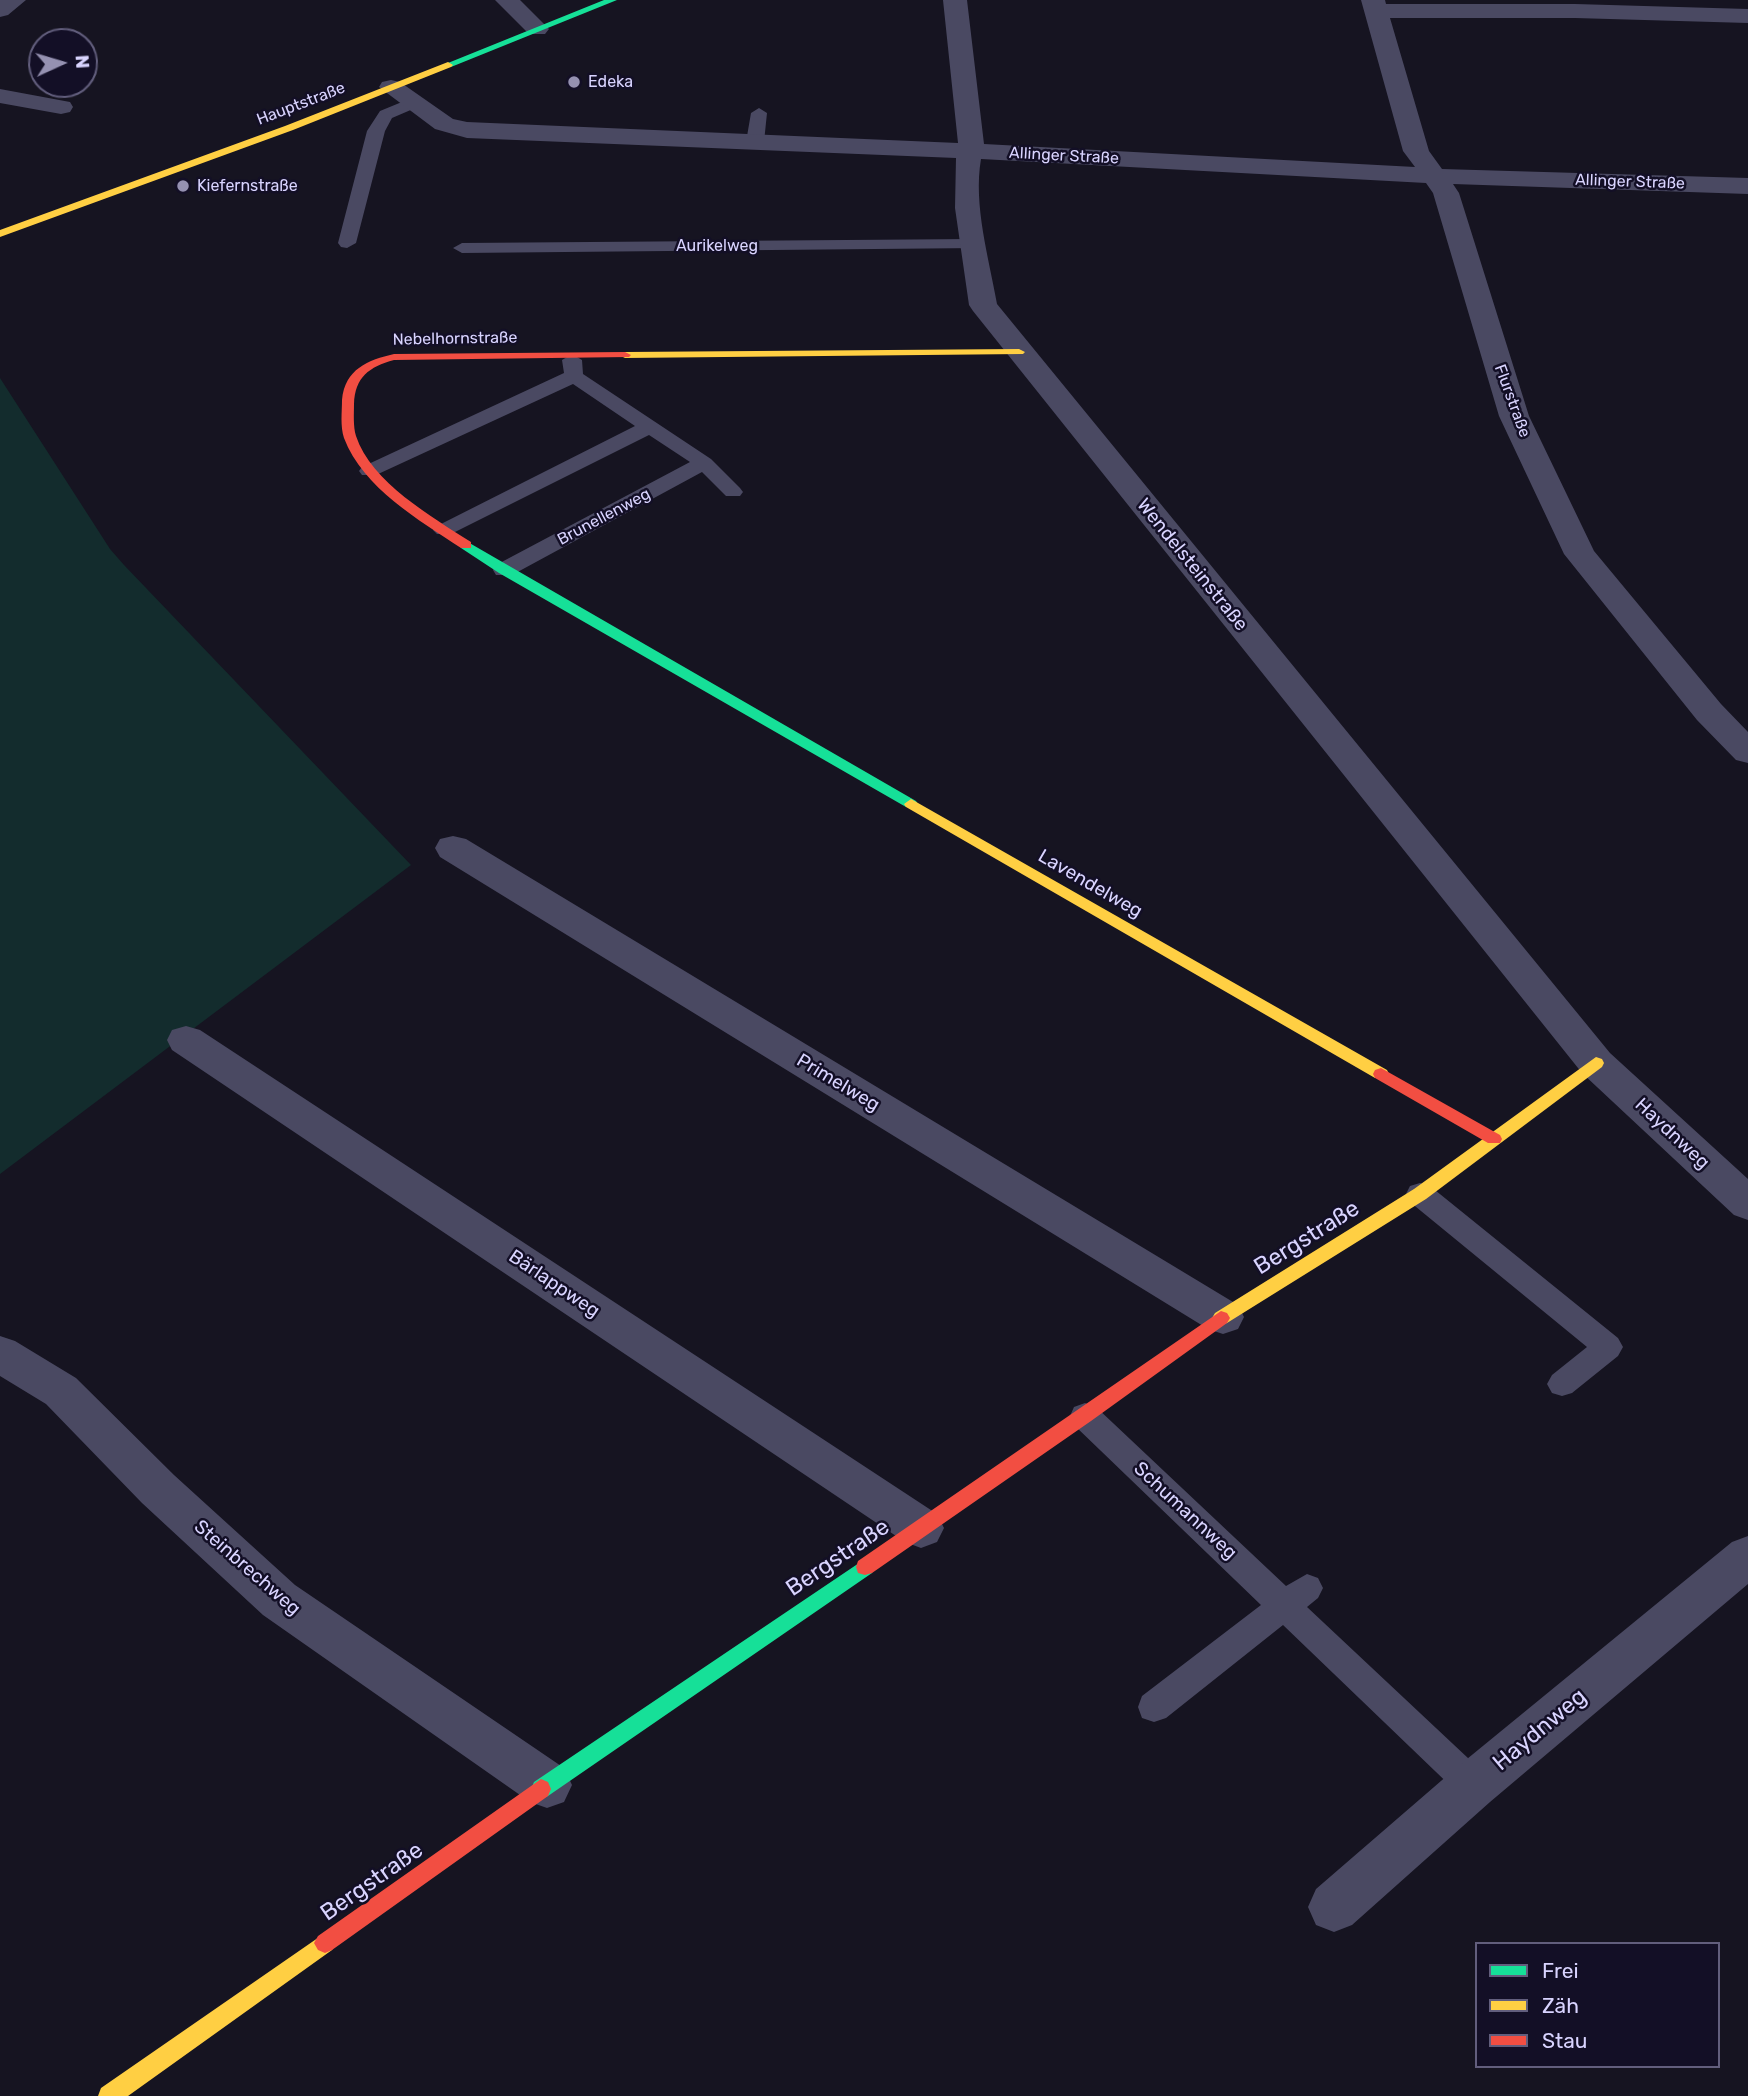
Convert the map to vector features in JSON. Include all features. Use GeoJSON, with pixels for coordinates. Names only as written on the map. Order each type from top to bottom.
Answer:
{"type":"FeatureCollection","features":[{"type":"Feature","properties":{"kind":"street"},"geometry":{"type":"LineString","coordinates":[[0,10],[14,0]]}},
{"type":"Feature","properties":{"kind":"street"},"geometry":{"type":"LineString","coordinates":[[507,0],[537,29]]}},
{"type":"Feature","properties":{"kind":"street","name":"Hauptstraße"},"geometry":{"type":"LineString","coordinates":[[0,234],[168,174],[612,0]]}},
{"type":"Feature","properties":{"kind":"street","name":"Wendelsteinstraße"},"geometry":{"type":"LineString","coordinates":[[955,0],[972,151],[966,172],[973,244],[984,305],[1019,352],[1596,1063]]}},
{"type":"Feature","properties":{"kind":"street"},"geometry":{"type":"LineString","coordinates":[[1375,6],[1748,16]]}},
{"type":"Feature","properties":{"kind":"street","name":"Flurstraße"},"geometry":{"type":"LineString","coordinates":[[1375,6],[1416,151],[1446,193],[1514,416],[1580,554],[1709,712],[1748,752]]}},
{"type":"Feature","properties":{"kind":"street","name":"Allinger Straße"},"geometry":{"type":"LineString","coordinates":[[391,87],[444,124],[467,130],[972,151],[1434,176],[1748,186]]}},
{"type":"Feature","properties":{"kind":"street"},"geometry":{"type":"LineString","coordinates":[[0,96],[61,107]]}},
{"type":"Feature","properties":{"kind":"street","name":"Nebelhornstraße"},"geometry":{"type":"LineString","coordinates":[[666,665],[504,570],[444,530],[369,471],[350,438],[347,392],[355,375],[369,363],[394,356],[1019,352]]}},
{"type":"Feature","properties":{"kind":"street","name":"Lavendelweg"},"geometry":{"type":"LineString","coordinates":[[666,665],[1494,1139]]}},
{"type":"Feature","properties":{"kind":"street","name":"Primelweg"},"geometry":{"type":"LineString","coordinates":[[453,848],[1223,1317]]}},
{"type":"Feature","properties":{"kind":"street","name":"Bärlappweg"},"geometry":{"type":"LineString","coordinates":[[186,1040],[921,1528]]}},
{"type":"Feature","properties":{"kind":"street","name":"Bergstraße"},"geometry":{"type":"LineString","coordinates":[[108,2096],[547,1785],[1085,1416],[1223,1317],[1420,1194],[1596,1063]]}},
{"type":"Feature","properties":{"kind":"street","name":"Haydnweg"},"geometry":{"type":"LineString","coordinates":[[1596,1063],[1748,1204]]}},
{"type":"Feature","properties":{"kind":"street","name":"Steinbrechweg"},"geometry":{"type":"LineString","coordinates":[[0,1354],[61,1391],[158,1489],[279,1600],[547,1785]]}},
{"type":"Feature","properties":{"kind":"street","name":"Haydnweg"},"geometry":{"type":"LineString","coordinates":[[1334,1906],[1748,1556]]}},
{"type":"Feature","properties":{"kind":"lane"},"geometry":{"type":"LineString","coordinates":[[347,243],[376,131],[386,115],[414,103]]}},
{"type":"Feature","properties":{"kind":"lane"},"geometry":{"type":"LineString","coordinates":[[755,142],[759,113]]}},
{"type":"Feature","properties":{"kind":"lane","name":"Aurikelweg"},"geometry":{"type":"LineString","coordinates":[[462,248],[973,244]]}},
{"type":"Feature","properties":{"kind":"lane"},"geometry":{"type":"LineString","coordinates":[[572,355],[574,376]]}},
{"type":"Feature","properties":{"kind":"lane"},"geometry":{"type":"LineString","coordinates":[[574,376],[704,463],[733,492]]}},
{"type":"Feature","properties":{"kind":"lane"},"geometry":{"type":"LineString","coordinates":[[369,471],[574,376]]}},
{"type":"Feature","properties":{"kind":"lane"},"geometry":{"type":"LineString","coordinates":[[444,530],[649,427]]}},
{"type":"Feature","properties":{"kind":"lane","name":"Brunellenweg"},"geometry":{"type":"LineString","coordinates":[[504,570],[704,463]]}},
{"type":"Feature","properties":{"kind":"lane"},"geometry":{"type":"LineString","coordinates":[[1420,1194],[1608,1347],[1562,1384]]}},
{"type":"Feature","properties":{"kind":"lane","name":"Schumannweg"},"geometry":{"type":"LineString","coordinates":[[1085,1416],[1296,1597],[1474,1785]]}},
{"type":"Feature","properties":{"kind":"lane"},"geometry":{"type":"LineString","coordinates":[[1154,1707],[1296,1597]]}},
{"type":"Feature","properties":{"kind":"green space"},"geometry":{"type":"Polygon","coordinates":[[[0,378],[110,549],[411,865],[0,1174],[0,378]]]}},
{"type":"Feature","properties":{"kind":"traffic: fast"},"geometry":{"type":"LineString","coordinates":[[448,65],[612,0]]}},
{"type":"Feature","properties":{"kind":"traffic: fast"},"geometry":{"type":"LineString","coordinates":[[466,545],[504,570],[911,804]]}},
{"type":"Feature","properties":{"kind":"traffic: fast"},"geometry":{"type":"LineString","coordinates":[[541,1789],[865,1567]]}},
{"type":"Feature","properties":{"kind":"traffic: slow"},"geometry":{"type":"LineString","coordinates":[[0,234],[289,128],[448,65]]}},
{"type":"Feature","properties":{"kind":"traffic: slow"},"geometry":{"type":"LineString","coordinates":[[625,355],[1019,352]]}},
{"type":"Feature","properties":{"kind":"traffic: slow"},"geometry":{"type":"LineString","coordinates":[[911,804],[1381,1074]]}},
{"type":"Feature","properties":{"kind":"traffic: slow"},"geometry":{"type":"LineString","coordinates":[[1221,1318],[1420,1194],[1596,1063]]}},
{"type":"Feature","properties":{"kind":"traffic: slow"},"geometry":{"type":"LineString","coordinates":[[109,2096],[325,1943]]}},
{"type":"Feature","properties":{"kind":"traffic: jam"},"geometry":{"type":"LineString","coordinates":[[466,545],[400,499],[358,454],[348,425],[349,394],[360,371],[394,357],[625,355]]}},
{"type":"Feature","properties":{"kind":"traffic: jam"},"geometry":{"type":"LineString","coordinates":[[1381,1074],[1494,1139]]}},
{"type":"Feature","properties":{"kind":"traffic: jam"},"geometry":{"type":"LineString","coordinates":[[865,1567],[1085,1416],[1221,1318]]}},
{"type":"Feature","properties":{"kind":"traffic: jam"},"geometry":{"type":"LineString","coordinates":[[325,1943],[541,1789]]}},
{"type":"Feature","properties":{"kind":"place","name":"Edeka"},"geometry":{"type":"Point","coordinates":[574,82]}},
{"type":"Feature","properties":{"kind":"place","name":"Kiefernstraße"},"geometry":{"type":"Point","coordinates":[183,186]}}]}
